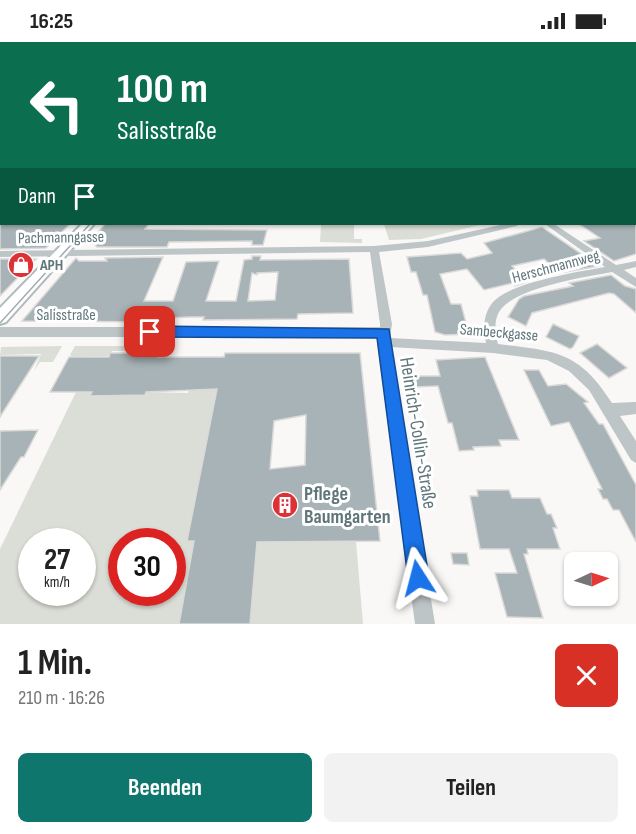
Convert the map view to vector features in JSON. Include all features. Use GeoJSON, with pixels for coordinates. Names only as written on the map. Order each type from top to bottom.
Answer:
{"type":"FeatureCollection","features":[{"type":"Feature","properties":{"kind":"main road"},"geometry":{"type":"LineString","coordinates":[[0,318],[87,225]]}},
{"type":"Feature","properties":{"kind":"street","name":"Pachmanngasse"},"geometry":{"type":"LineString","coordinates":[[0,254],[374,249],[428,244],[510,225]]}},
{"type":"Feature","properties":{"kind":"street"},"geometry":{"type":"LineString","coordinates":[[551,225],[636,283]]}},
{"type":"Feature","properties":{"kind":"street","name":"Heinrich-Collin-Straße"},"geometry":{"type":"LineString","coordinates":[[374,249],[386,324],[384,337],[425,624]]}},
{"type":"Feature","properties":{"kind":"street","name":"Herschmannweg"},"geometry":{"type":"LineString","coordinates":[[493,348],[489,319],[499,302],[524,289],[636,264]]}},
{"type":"Feature","properties":{"kind":"street","name":"Salisstraße"},"geometry":{"type":"LineString","coordinates":[[0,332],[384,337]]}},
{"type":"Feature","properties":{"kind":"street","name":"Sambeckgasse"},"geometry":{"type":"LineString","coordinates":[[384,337],[549,355],[574,368],[594,386],[611,410],[636,455]]}},
{"type":"Feature","properties":{"kind":"street"},"geometry":{"type":"LineString","coordinates":[[611,410],[636,408]]}},
{"type":"Feature","properties":{"kind":"shaded area"},"geometry":{"type":"Polygon","coordinates":[[[321,225],[354,225],[354,239],[362,239],[362,243],[320,242],[321,225]]]}},
{"type":"Feature","properties":{"kind":"shaded area"},"geometry":{"type":"Polygon","coordinates":[[[384,225],[480,225],[421,239],[389,240],[384,225]]]}},
{"type":"Feature","properties":{"kind":"shaded area"},"geometry":{"type":"Polygon","coordinates":[[[62,346],[53,362],[40,362],[34,371],[41,354],[0,355],[1,347],[62,346]]]}},
{"type":"Feature","properties":{"kind":"shaded area"},"geometry":{"type":"Polygon","coordinates":[[[75,346],[158,346],[156,351],[112,351],[109,356],[73,357],[70,355],[75,346]]]}},
{"type":"Feature","properties":{"kind":"shaded area"},"geometry":{"type":"Polygon","coordinates":[[[189,389],[217,389],[187,541],[194,541],[186,585],[186,528],[108,528],[108,606],[182,606],[179,624],[0,624],[0,549],[76,392],[93,392],[91,396],[145,395],[145,392],[188,393],[189,389]]]}},
{"type":"Feature","properties":{"kind":"shaded area"},"geometry":{"type":"Polygon","coordinates":[[[356,541],[363,624],[250,624],[257,542],[356,541]]]}},
{"type":"Feature","properties":{"kind":"building"},"geometry":{"type":"Polygon","coordinates":[[[0,225],[69,225],[46,248],[0,249],[0,225]]]}},
{"type":"Feature","properties":{"kind":"building"},"geometry":{"type":"Polygon","coordinates":[[[104,225],[148,225],[145,229],[267,230],[263,245],[252,245],[252,241],[169,242],[167,247],[97,247],[91,240],[104,225]]]}},
{"type":"Feature","properties":{"kind":"building"},"geometry":{"type":"Polygon","coordinates":[[[580,225],[636,225],[636,254],[614,261],[584,241],[600,238],[580,225]]]}},
{"type":"Feature","properties":{"kind":"building"},"geometry":{"type":"Polygon","coordinates":[[[542,227],[599,266],[560,273],[544,259],[512,266],[527,282],[484,290],[467,269],[440,274],[451,304],[461,304],[469,334],[445,335],[435,332],[427,295],[423,295],[416,272],[411,272],[407,257],[461,253],[467,259],[492,253],[484,243],[542,227]]]}},
{"type":"Feature","properties":{"kind":"building"},"geometry":{"type":"Polygon","coordinates":[[[252,256],[261,256],[260,260],[349,259],[353,313],[298,314],[297,319],[203,320],[204,317],[190,317],[167,318],[165,322],[22,321],[76,258],[79,261],[107,261],[105,258],[163,257],[144,301],[173,301],[186,262],[219,261],[206,301],[236,301],[244,260],[252,259],[252,256]],[[278,272],[257,273],[257,275],[252,273],[248,301],[275,300],[278,272]]]}},
{"type":"Feature","properties":{"kind":"building"},"geometry":{"type":"Polygon","coordinates":[[[0,259],[36,259],[0,296],[0,259]]]}},
{"type":"Feature","properties":{"kind":"building"},"geometry":{"type":"Polygon","coordinates":[[[611,275],[625,286],[636,289],[636,313],[614,294],[609,293],[532,313],[526,326],[508,317],[519,299],[524,296],[573,286],[569,283],[611,275]]]}},
{"type":"Feature","properties":{"kind":"building"},"geometry":{"type":"Polygon","coordinates":[[[553,324],[579,336],[573,347],[570,349],[546,337],[553,324]]]}},
{"type":"Feature","properties":{"kind":"building"},"geometry":{"type":"Polygon","coordinates":[[[597,344],[627,368],[609,378],[580,353],[597,344]]]}},
{"type":"Feature","properties":{"kind":"building","name":"Pflege Baumgarten"},"geometry":{"type":"Polygon","coordinates":[[[110,353],[160,353],[158,357],[224,357],[225,353],[360,353],[380,541],[257,542],[250,624],[179,624],[182,606],[186,606],[186,585],[194,541],[187,541],[217,389],[146,392],[145,395],[90,396],[92,392],[50,392],[69,357],[109,357],[110,353]],[[306,415],[274,421],[270,469],[305,465],[306,415]]]}},
{"type":"Feature","properties":{"kind":"building"},"geometry":{"type":"Polygon","coordinates":[[[0,356],[39,356],[0,417],[0,356]]]}},
{"type":"Feature","properties":{"kind":"building"},"geometry":{"type":"Polygon","coordinates":[[[485,357],[519,440],[499,440],[501,446],[473,447],[474,450],[459,451],[452,423],[448,423],[438,386],[416,387],[413,376],[440,376],[436,360],[485,357]]]}},
{"type":"Feature","properties":{"kind":"building"},"geometry":{"type":"Polygon","coordinates":[[[524,370],[539,370],[548,386],[566,384],[588,402],[584,403],[599,424],[603,424],[636,485],[636,542],[619,510],[613,510],[607,499],[603,499],[598,489],[602,489],[569,422],[551,426],[524,370]]]}},
{"type":"Feature","properties":{"kind":"building"},"geometry":{"type":"Polygon","coordinates":[[[38,430],[24,457],[21,457],[0,490],[0,431],[38,430]]]}},
{"type":"Feature","properties":{"kind":"building"},"geometry":{"type":"Polygon","coordinates":[[[477,490],[509,490],[512,498],[540,498],[547,514],[551,514],[557,528],[553,528],[560,549],[527,549],[528,554],[524,554],[543,618],[507,617],[495,573],[517,573],[509,549],[480,549],[470,496],[478,496],[477,490]]]}},
{"type":"Feature","properties":{"kind":"building"},"geometry":{"type":"Polygon","coordinates":[[[451,553],[467,553],[469,565],[453,564],[451,553]]]}},
{"type":"Feature","properties":{"kind":"tram line"},"geometry":{"type":"LineString","coordinates":[[0,323],[89,225]]}},
{"type":"Feature","properties":{"kind":"place","name":"APH"},"geometry":{"type":"Point","coordinates":[21,265]}},
{"type":"Feature","properties":{"kind":"place","name":"Pflege Baumgarten"},"geometry":{"type":"Point","coordinates":[285,505]}},
{"type":"Feature","properties":{"kind":"route"},"geometry":{"type":"LineString","coordinates":[[150,332],[384,332],[383,342],[418,578]]}}]}
